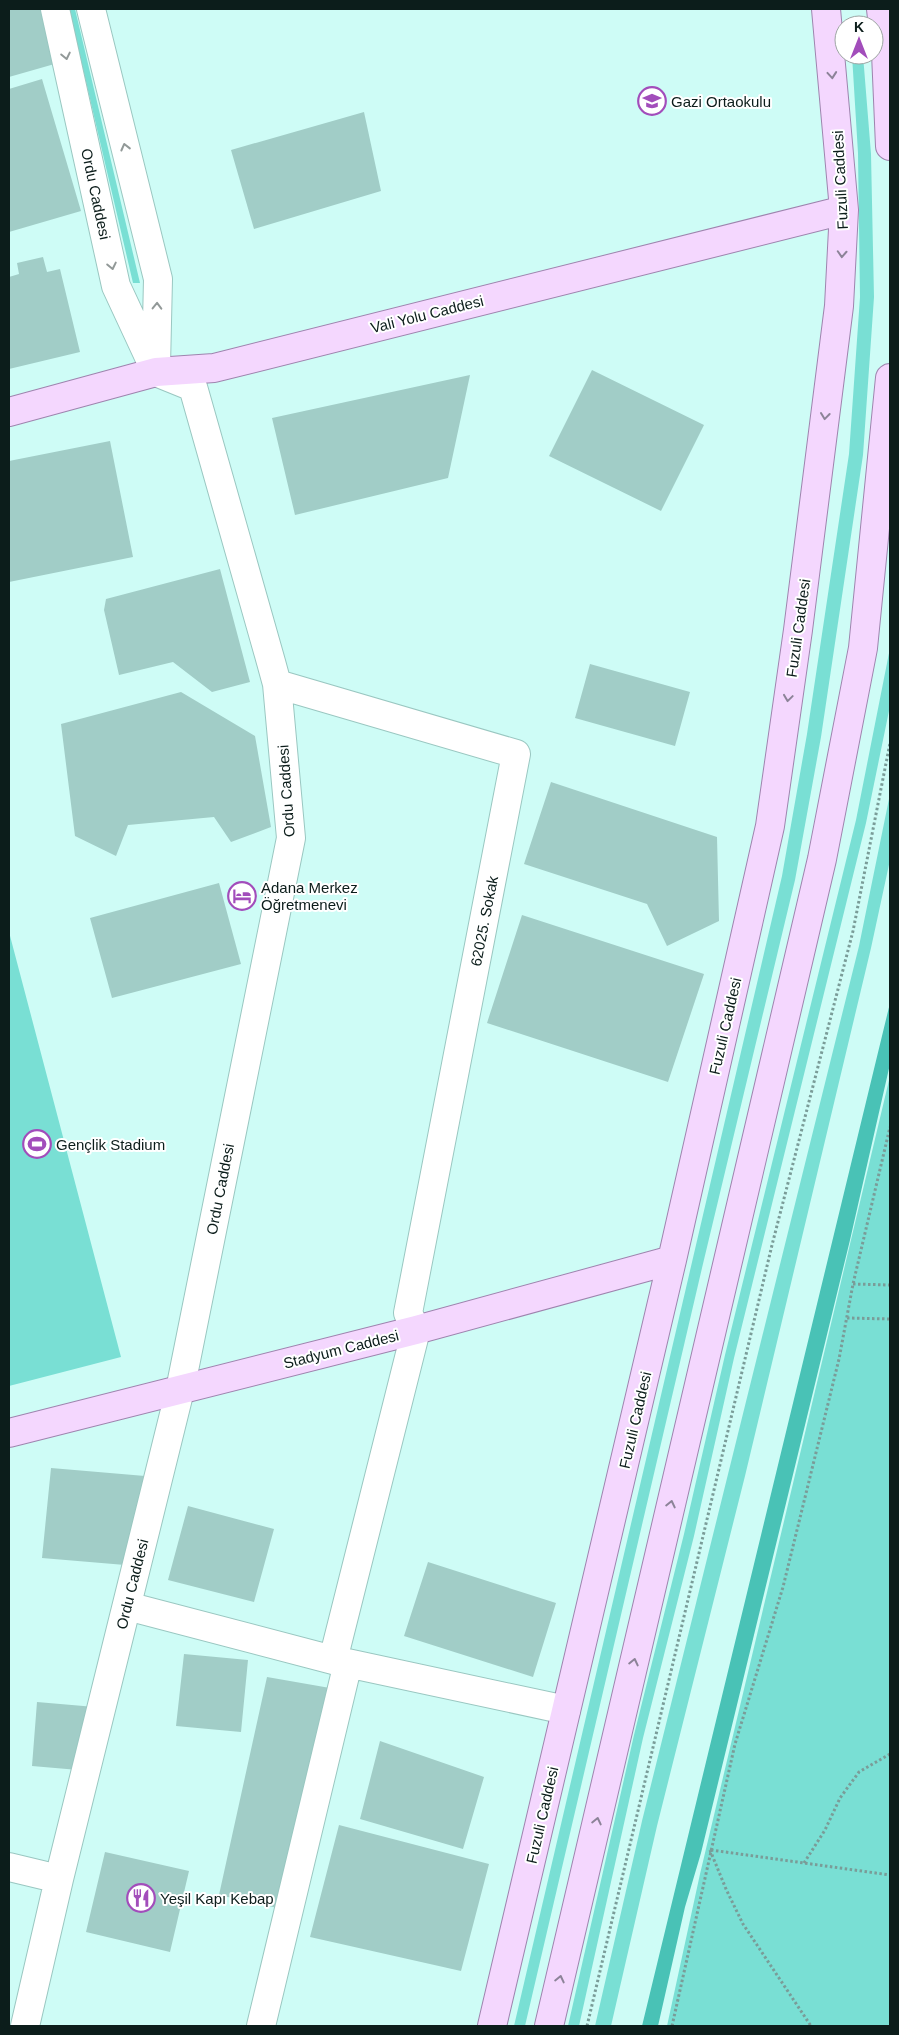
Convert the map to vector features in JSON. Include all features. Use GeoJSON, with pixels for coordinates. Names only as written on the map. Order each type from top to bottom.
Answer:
{"type":"FeatureCollection","features":[{"type":"Feature","properties":{"kind":"main road","name":"Fuzuli Caddesi"},"geometry":{"type":"LineString","coordinates":[[492,2026],[672,1260],[770,826],[798,630],[839,306],[844,210],[826,9]]}},
{"type":"Feature","properties":{"kind":"main road"},"geometry":{"type":"LineString","coordinates":[[881,9],[886,53],[890,146]]}},
{"type":"Feature","properties":{"kind":"main road","name":"Vali Yolu Caddesi"},"geometry":{"type":"LineString","coordinates":[[9,412],[156,372],[214,368],[844,210]]}},
{"type":"Feature","properties":{"kind":"main road"},"geometry":{"type":"LineString","coordinates":[[549,2026],[822,859],[863,648],[890,378]]}},
{"type":"Feature","properties":{"kind":"main road","name":"Stadyum Caddesi"},"geometry":{"type":"LineString","coordinates":[[9,1433],[416,1330],[672,1260]]}},
{"type":"Feature","properties":{"kind":"street","name":"Ordu Caddesi"},"geometry":{"type":"LineString","coordinates":[[34,2024],[59,1879],[180,1390],[291,838],[277,684],[192,387],[156,372],[116,286],[55,9]]}},
{"type":"Feature","properties":{"kind":"street"},"geometry":{"type":"LineString","coordinates":[[91,9],[158,279],[156,372]]}},
{"type":"Feature","properties":{"kind":"street","name":"62025. Sokak"},"geometry":{"type":"LineString","coordinates":[[277,684],[516,754],[408,1313],[416,1330]]}},
{"type":"Feature","properties":{"kind":"street"},"geometry":{"type":"LineString","coordinates":[[261,2026],[340,1661],[416,1330]]}},
{"type":"Feature","properties":{"kind":"street"},"geometry":{"type":"LineString","coordinates":[[127,1606],[340,1661],[566,1710]]}},
{"type":"Feature","properties":{"kind":"street"},"geometry":{"type":"LineString","coordinates":[[9,1867],[59,1879]]}},
{"type":"Feature","properties":{"kind":"path"},"geometry":{"type":"LineString","coordinates":[[587,2026],[772,1245],[853,931],[890,743]]}},
{"type":"Feature","properties":{"kind":"path"},"geometry":{"type":"LineString","coordinates":[[672,2026],[735,1744],[783,1587],[839,1359],[853,1284],[890,1127]]}},
{"type":"Feature","properties":{"kind":"path"},"geometry":{"type":"LineString","coordinates":[[853,1284],[890,1285]]}},
{"type":"Feature","properties":{"kind":"path"},"geometry":{"type":"LineString","coordinates":[[847,1318],[890,1319]]}},
{"type":"Feature","properties":{"kind":"path"},"geometry":{"type":"LineString","coordinates":[[804,1863],[825,1830],[840,1798],[860,1772],[890,1754]]}},
{"type":"Feature","properties":{"kind":"path"},"geometry":{"type":"LineString","coordinates":[[710,1850],[890,1875]]}},
{"type":"Feature","properties":{"kind":"path"},"geometry":{"type":"LineString","coordinates":[[710,1850],[742,1924],[811,2026]]}},
{"type":"Feature","properties":{"kind":"shaded area"},"geometry":{"type":"Polygon","coordinates":[[[69,9],[75,9],[140,283],[133,283],[69,9]]]}},
{"type":"Feature","properties":{"kind":"shaded area"},"geometry":{"type":"Polygon","coordinates":[[[853,65],[864,65],[871,154],[874,297],[863,455],[821,737],[795,880],[702,1268],[525,2026],[514,2026],[782,876],[807,734],[849,454],[860,297],[858,153],[853,65]]]}},
{"type":"Feature","properties":{"kind":"shaded area"},"geometry":{"type":"Polygon","coordinates":[[[890,648],[890,706],[866,823],[734,1358],[694,1536],[643,1738],[579,2026],[568,2026],[634,1735],[856,820],[890,648]]]}},
{"type":"Feature","properties":{"kind":"shaded area"},"geometry":{"type":"Polygon","coordinates":[[[890,794],[890,860],[871,948],[745,1476],[657,1826],[611,2026],[595,2026],[642,1821],[859,946],[890,794]]]}},
{"type":"Feature","properties":{"kind":"shaded area","name":"Gençlik Stadium"},"geometry":{"type":"Polygon","coordinates":[[[9,932],[121,1357],[9,1386],[9,932]]]}},
{"type":"Feature","properties":{"kind":"shaded area"},"geometry":{"type":"Polygon","coordinates":[[[890,1003],[890,1064],[850,1240],[701,1853],[685,1907],[658,2026],[642,2026],[890,1003]]]}},
{"type":"Feature","properties":{"kind":"shaded area"},"geometry":{"type":"Polygon","coordinates":[[[890,1076],[890,2026],[667,2026],[700,1874],[890,1076]]]}},
{"type":"Feature","properties":{"kind":"building"},"geometry":{"type":"Polygon","coordinates":[[[9,9],[43,9],[58,63],[9,77],[9,9]]]}},
{"type":"Feature","properties":{"kind":"building"},"geometry":{"type":"Polygon","coordinates":[[[42,79],[81,211],[9,232],[9,89],[42,79]]]}},
{"type":"Feature","properties":{"kind":"building"},"geometry":{"type":"Polygon","coordinates":[[[364,112],[381,191],[254,229],[231,150],[364,112]]]}},
{"type":"Feature","properties":{"kind":"building"},"geometry":{"type":"Polygon","coordinates":[[[43,257],[47,272],[60,269],[80,352],[9,369],[9,277],[19,274],[17,263],[43,257]]]}},
{"type":"Feature","properties":{"kind":"building"},"geometry":{"type":"Polygon","coordinates":[[[592,370],[704,425],[661,511],[549,456],[592,370]]]}},
{"type":"Feature","properties":{"kind":"building"},"geometry":{"type":"Polygon","coordinates":[[[470,375],[448,478],[295,515],[272,418],[470,375]]]}},
{"type":"Feature","properties":{"kind":"building"},"geometry":{"type":"Polygon","coordinates":[[[110,441],[133,557],[9,582],[9,461],[110,441]]]}},
{"type":"Feature","properties":{"kind":"building"},"geometry":{"type":"Polygon","coordinates":[[[220,569],[250,682],[212,692],[173,662],[119,675],[104,610],[106,599],[220,569]]]}},
{"type":"Feature","properties":{"kind":"building"},"geometry":{"type":"Polygon","coordinates":[[[590,664],[690,692],[675,746],[575,718],[590,664]]]}},
{"type":"Feature","properties":{"kind":"building"},"geometry":{"type":"Polygon","coordinates":[[[181,692],[255,736],[271,827],[231,842],[214,817],[128,825],[116,856],[75,836],[61,724],[181,692]]]}},
{"type":"Feature","properties":{"kind":"building"},"geometry":{"type":"Polygon","coordinates":[[[551,782],[717,837],[719,921],[667,946],[647,904],[524,864],[551,782]]]}},
{"type":"Feature","properties":{"kind":"building"},"geometry":{"type":"Polygon","coordinates":[[[219,883],[241,964],[112,998],[90,918],[219,883]]]}},
{"type":"Feature","properties":{"kind":"building"},"geometry":{"type":"Polygon","coordinates":[[[522,915],[704,974],[668,1082],[487,1023],[522,915]]]}},
{"type":"Feature","properties":{"kind":"building"},"geometry":{"type":"Polygon","coordinates":[[[51,1468],[145,1476],[137,1566],[42,1558],[51,1468]]]}},
{"type":"Feature","properties":{"kind":"building"},"geometry":{"type":"Polygon","coordinates":[[[188,1506],[274,1529],[254,1602],[168,1580],[188,1506]]]}},
{"type":"Feature","properties":{"kind":"building"},"geometry":{"type":"Polygon","coordinates":[[[428,1562],[556,1603],[533,1677],[404,1636],[428,1562]]]}},
{"type":"Feature","properties":{"kind":"building"},"geometry":{"type":"Polygon","coordinates":[[[184,1654],[248,1660],[241,1732],[176,1726],[184,1654]]]}},
{"type":"Feature","properties":{"kind":"building"},"geometry":{"type":"Polygon","coordinates":[[[267,1677],[330,1688],[282,1909],[219,1895],[267,1677]]]}},
{"type":"Feature","properties":{"kind":"building"},"geometry":{"type":"Polygon","coordinates":[[[37,1702],[95,1707],[90,1771],[32,1766],[37,1702]]]}},
{"type":"Feature","properties":{"kind":"building"},"geometry":{"type":"Polygon","coordinates":[[[380,1741],[484,1777],[463,1849],[360,1819],[380,1741]]]}},
{"type":"Feature","properties":{"kind":"building"},"geometry":{"type":"Polygon","coordinates":[[[339,1825],[489,1864],[461,1971],[310,1937],[339,1825]]]}},
{"type":"Feature","properties":{"kind":"building"},"geometry":{"type":"Polygon","coordinates":[[[105,1852],[189,1871],[170,1952],[86,1932],[105,1852]]]}},
{"type":"Feature","properties":{"kind":"place","name":"Gazi Ortaokulu"},"geometry":{"type":"Point","coordinates":[652,101]}},
{"type":"Feature","properties":{"kind":"place","name":"Adana Merkez Öğretmenevi"},"geometry":{"type":"Point","coordinates":[242,896]}},
{"type":"Feature","properties":{"kind":"place","name":"Gençlik Stadium"},"geometry":{"type":"Point","coordinates":[37,1144]}},
{"type":"Feature","properties":{"kind":"place","name":"Yeşil Kapı Kebap"},"geometry":{"type":"Point","coordinates":[141,1898]}}]}
